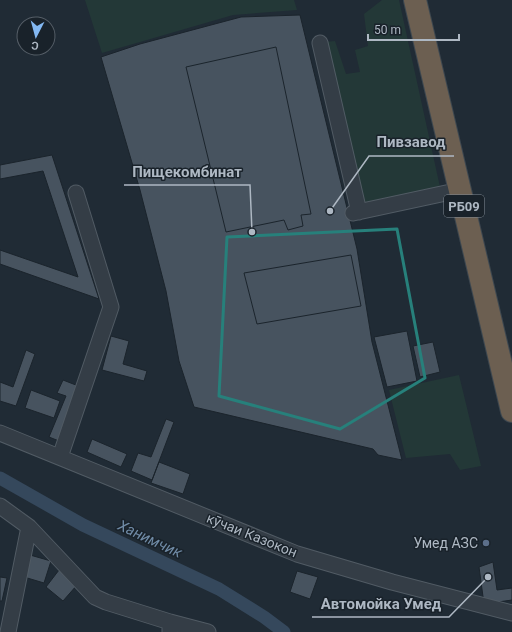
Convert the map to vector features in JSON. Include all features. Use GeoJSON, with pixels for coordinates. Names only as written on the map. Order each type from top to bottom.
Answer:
{"type":"FeatureCollection","features":[{"type":"Feature","properties":{"kind":"highway","name":"РБ09"},"geometry":{"type":"LineString","coordinates":[[415,0],[512,412]]}},
{"type":"Feature","properties":{"kind":"street"},"geometry":{"type":"LineString","coordinates":[[320,43],[356,212],[460,190]]}},
{"type":"Feature","properties":{"kind":"street"},"geometry":{"type":"LineString","coordinates":[[60,457],[111,306],[76,193]]}},
{"type":"Feature","properties":{"kind":"street","name":"кӯчаи Казокон"},"geometry":{"type":"LineString","coordinates":[[0,433],[297,554],[392,582],[512,613]]}},
{"type":"Feature","properties":{"kind":"street"},"geometry":{"type":"LineString","coordinates":[[0,506],[29,527],[96,597],[170,627],[208,632]]}},
{"type":"Feature","properties":{"kind":"street"},"geometry":{"type":"LineString","coordinates":[[8,632],[29,527]]}},
{"type":"Feature","properties":{"kind":"highlighted area"},"geometry":{"type":"Polygon","coordinates":[[[397,229],[425,378],[340,429],[219,396],[227,237],[397,229]]]}},
{"type":"Feature","properties":{"kind":"green space"},"geometry":{"type":"Polygon","coordinates":[[[85,0],[294,0],[297,10],[233,15],[102,53],[85,0]]]}},
{"type":"Feature","properties":{"kind":"green space"},"geometry":{"type":"Polygon","coordinates":[[[382,0],[399,0],[440,187],[365,204],[325,42],[335,41],[346,74],[360,72],[355,50],[368,46],[364,14],[382,0]]]}},
{"type":"Feature","properties":{"kind":"green space"},"geometry":{"type":"Polygon","coordinates":[[[459,375],[481,466],[460,470],[450,454],[406,458],[389,390],[459,375]]]}},
{"type":"Feature","properties":{"kind":"building"},"geometry":{"type":"Polygon","coordinates":[[[300,15],[357,249],[372,342],[402,460],[378,455],[373,449],[194,407],[179,361],[166,291],[140,190],[101,57],[140,44],[241,17],[300,15]]]}},
{"type":"Feature","properties":{"kind":"building"},"geometry":{"type":"Polygon","coordinates":[[[276,47],[311,214],[301,215],[303,226],[288,230],[284,220],[226,232],[186,67],[276,47]]]}},
{"type":"Feature","properties":{"kind":"building"},"geometry":{"type":"Polygon","coordinates":[[[52,155],[99,299],[0,264],[0,250],[78,277],[43,171],[0,179],[0,165],[52,155]]]}},
{"type":"Feature","properties":{"kind":"building"},"geometry":{"type":"Polygon","coordinates":[[[351,255],[361,306],[257,324],[244,273],[351,255]]]}},
{"type":"Feature","properties":{"kind":"building"},"geometry":{"type":"Polygon","coordinates":[[[407,331],[417,381],[387,387],[374,337],[407,331]]]}},
{"type":"Feature","properties":{"kind":"building"},"geometry":{"type":"Polygon","coordinates":[[[111,336],[129,341],[123,364],[147,371],[144,381],[102,370],[111,336]]]}},
{"type":"Feature","properties":{"kind":"building"},"geometry":{"type":"Polygon","coordinates":[[[433,342],[440,372],[420,377],[413,346],[433,342]]]}},
{"type":"Feature","properties":{"kind":"building"},"geometry":{"type":"Polygon","coordinates":[[[26,350],[35,354],[16,406],[0,401],[0,382],[13,387],[26,350]]]}},
{"type":"Feature","properties":{"kind":"building"},"geometry":{"type":"Polygon","coordinates":[[[63,380],[81,387],[59,441],[49,437],[66,396],[57,393],[63,380]]]}},
{"type":"Feature","properties":{"kind":"building"},"geometry":{"type":"Polygon","coordinates":[[[31,390],[60,401],[54,418],[25,408],[31,390]]]}},
{"type":"Feature","properties":{"kind":"building"},"geometry":{"type":"Polygon","coordinates":[[[166,419],[174,422],[152,480],[131,471],[138,453],[151,457],[166,419]]]}},
{"type":"Feature","properties":{"kind":"building"},"geometry":{"type":"Polygon","coordinates":[[[92,439],[127,454],[121,467],[87,452],[92,439]]]}},
{"type":"Feature","properties":{"kind":"building"},"geometry":{"type":"Polygon","coordinates":[[[159,462],[190,474],[183,494],[151,483],[159,462]]]}},
{"type":"Feature","properties":{"kind":"building"},"geometry":{"type":"Polygon","coordinates":[[[30,555],[51,561],[44,583],[24,577],[30,555]]]}},
{"type":"Feature","properties":{"kind":"building"},"geometry":{"type":"Polygon","coordinates":[[[493,562],[497,590],[512,588],[512,600],[484,604],[479,567],[493,562]]]}},
{"type":"Feature","properties":{"kind":"building"},"geometry":{"type":"Polygon","coordinates":[[[59,570],[77,585],[63,601],[46,587],[59,570]]]}},
{"type":"Feature","properties":{"kind":"building"},"geometry":{"type":"Polygon","coordinates":[[[297,571],[318,577],[310,599],[290,592],[297,571]]]}},
{"type":"Feature","properties":{"kind":"building"},"geometry":{"type":"Polygon","coordinates":[[[0,577],[7,578],[2,601],[0,601],[0,577]]]}},
{"type":"Feature","properties":{"kind":"waterway","name":"Ханимчик"},"geometry":{"type":"LineString","coordinates":[[0,478],[83,525],[219,589],[264,617],[284,632]]}},
{"type":"Feature","properties":{"kind":"place","name":"Пивзавод"},"geometry":{"type":"Point","coordinates":[330,211]}},
{"type":"Feature","properties":{"kind":"place","name":"Пищекомбинат"},"geometry":{"type":"Point","coordinates":[252,232]}},
{"type":"Feature","properties":{"kind":"place","name":"Умед АЗС"},"geometry":{"type":"Point","coordinates":[486,543]}},
{"type":"Feature","properties":{"kind":"place","name":"Автомойка Умед"},"geometry":{"type":"Point","coordinates":[488,577]}}]}
